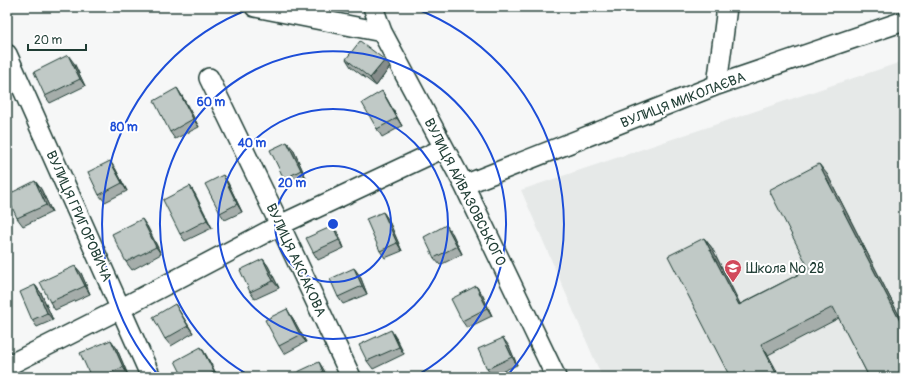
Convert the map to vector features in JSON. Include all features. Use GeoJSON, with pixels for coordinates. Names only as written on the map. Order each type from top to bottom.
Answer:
{"type":"FeatureCollection","features":[{"type":"Feature","properties":{"kind":"street"},"geometry":{"type":"LineString","coordinates":[[255,7],[382,32]]}},
{"type":"Feature","properties":{"kind":"street","name":"ВУЛИЦЯ АЙВАЗОВСЬКОГО"},"geometry":{"type":"LineString","coordinates":[[373,7],[382,32],[464,185],[556,377]]}},
{"type":"Feature","properties":{"kind":"street"},"geometry":{"type":"LineString","coordinates":[[717,85],[727,7]]}},
{"type":"Feature","properties":{"kind":"street","name":"ВУЛИЦЯ МИКОЛАЄВА"},"geometry":{"type":"LineString","coordinates":[[464,185],[717,85],[904,21]]}},
{"type":"Feature","properties":{"kind":"street","name":"ВУЛИЦЯ ГРИГОРОВИЧА"},"geometry":{"type":"LineString","coordinates":[[7,54],[151,377]]}},
{"type":"Feature","properties":{"kind":"street","name":"ВУЛИЦЯ АКСАКОВА"},"geometry":{"type":"LineString","coordinates":[[209,78],[280,224],[351,377]]}},
{"type":"Feature","properties":{"kind":"street"},"geometry":{"type":"LineString","coordinates":[[7,366],[120,309],[280,224],[444,148]]}},
{"type":"Feature","properties":{"kind":"shaded area","name":"Школа № 28"},"geometry":{"type":"Polygon","coordinates":[[[904,61],[904,377],[602,377],[521,190],[904,61]]]}},
{"type":"Feature","properties":{"kind":"building"},"geometry":{"type":"Polygon","coordinates":[[[360,41],[385,60],[370,78],[346,59],[360,41]]]}},
{"type":"Feature","properties":{"kind":"building"},"geometry":{"type":"Polygon","coordinates":[[[68,55],[80,79],[45,96],[34,72],[68,55]]]}},
{"type":"Feature","properties":{"kind":"building"},"geometry":{"type":"Polygon","coordinates":[[[177,88],[193,119],[170,132],[154,101],[177,88]]]}},
{"type":"Feature","properties":{"kind":"building"},"geometry":{"type":"Polygon","coordinates":[[[382,91],[397,118],[377,129],[362,103],[382,91]]]}},
{"type":"Feature","properties":{"kind":"building"},"geometry":{"type":"Polygon","coordinates":[[[287,142],[301,170],[284,179],[270,150],[287,142]]]}},
{"type":"Feature","properties":{"kind":"building"},"geometry":{"type":"Polygon","coordinates":[[[110,161],[122,183],[99,195],[88,172],[110,161]]]}},
{"type":"Feature","properties":{"kind":"building"},"geometry":{"type":"Polygon","coordinates":[[[819,164],[904,329],[904,374],[899,377],[869,377],[833,307],[761,344],[778,377],[730,377],[668,256],[704,238],[739,305],[809,269],[769,190],[819,164]]]}},
{"type":"Feature","properties":{"kind":"building"},"geometry":{"type":"Polygon","coordinates":[[[223,175],[237,204],[220,213],[205,184],[223,175]]]}},
{"type":"Feature","properties":{"kind":"building"},"geometry":{"type":"Polygon","coordinates":[[[35,181],[46,205],[17,218],[7,195],[35,181]]]}},
{"type":"Feature","properties":{"kind":"building"},"geometry":{"type":"Polygon","coordinates":[[[190,186],[207,220],[180,234],[163,200],[190,186]]]}},
{"type":"Feature","properties":{"kind":"building"},"geometry":{"type":"Polygon","coordinates":[[[383,212],[397,243],[380,251],[366,219],[383,212]]]}},
{"type":"Feature","properties":{"kind":"building"},"geometry":{"type":"Polygon","coordinates":[[[142,219],[156,247],[126,262],[112,234],[142,219]]]}},
{"type":"Feature","properties":{"kind":"building"},"geometry":{"type":"Polygon","coordinates":[[[446,225],[457,246],[434,258],[424,237],[446,225]]]}},
{"type":"Feature","properties":{"kind":"building"},"geometry":{"type":"Polygon","coordinates":[[[333,226],[339,240],[313,252],[306,238],[333,226]]]}},
{"type":"Feature","properties":{"kind":"building"},"geometry":{"type":"Polygon","coordinates":[[[263,259],[273,281],[250,292],[240,270],[263,259]]]}},
{"type":"Feature","properties":{"kind":"building"},"geometry":{"type":"Polygon","coordinates":[[[75,266],[85,286],[50,302],[40,282],[75,266]]]}},
{"type":"Feature","properties":{"kind":"building"},"geometry":{"type":"Polygon","coordinates":[[[354,268],[362,286],[338,297],[330,279],[354,268]]]}},
{"type":"Feature","properties":{"kind":"building"},"geometry":{"type":"Polygon","coordinates":[[[35,285],[47,313],[32,320],[20,292],[35,285]]]}},
{"type":"Feature","properties":{"kind":"building"},"geometry":{"type":"Polygon","coordinates":[[[476,286],[487,308],[462,321],[451,299],[476,286]]]}},
{"type":"Feature","properties":{"kind":"building"},"geometry":{"type":"Polygon","coordinates":[[[175,304],[188,326],[165,339],[153,317],[175,304]]]}},
{"type":"Feature","properties":{"kind":"building"},"geometry":{"type":"Polygon","coordinates":[[[287,309],[300,335],[279,346],[265,320],[287,309]]]}},
{"type":"Feature","properties":{"kind":"building"},"geometry":{"type":"Polygon","coordinates":[[[391,330],[399,347],[367,361],[359,345],[391,330]]]}},
{"type":"Feature","properties":{"kind":"building"},"geometry":{"type":"Polygon","coordinates":[[[503,338],[512,357],[487,369],[478,349],[503,338]]]}},
{"type":"Feature","properties":{"kind":"building"},"geometry":{"type":"Polygon","coordinates":[[[111,340],[123,367],[101,377],[91,377],[80,353],[111,340]]]}},
{"type":"Feature","properties":{"kind":"building"},"geometry":{"type":"Polygon","coordinates":[[[201,347],[214,372],[205,377],[183,377],[175,361],[201,347]]]}},
{"type":"Feature","properties":{"kind":"building"},"geometry":{"type":"Polygon","coordinates":[[[319,362],[325,377],[287,377],[319,362]]]}},
{"type":"Feature","properties":{"kind":"place","name":"Школа № 28"},"geometry":{"type":"Point","coordinates":[733,283]}}]}
